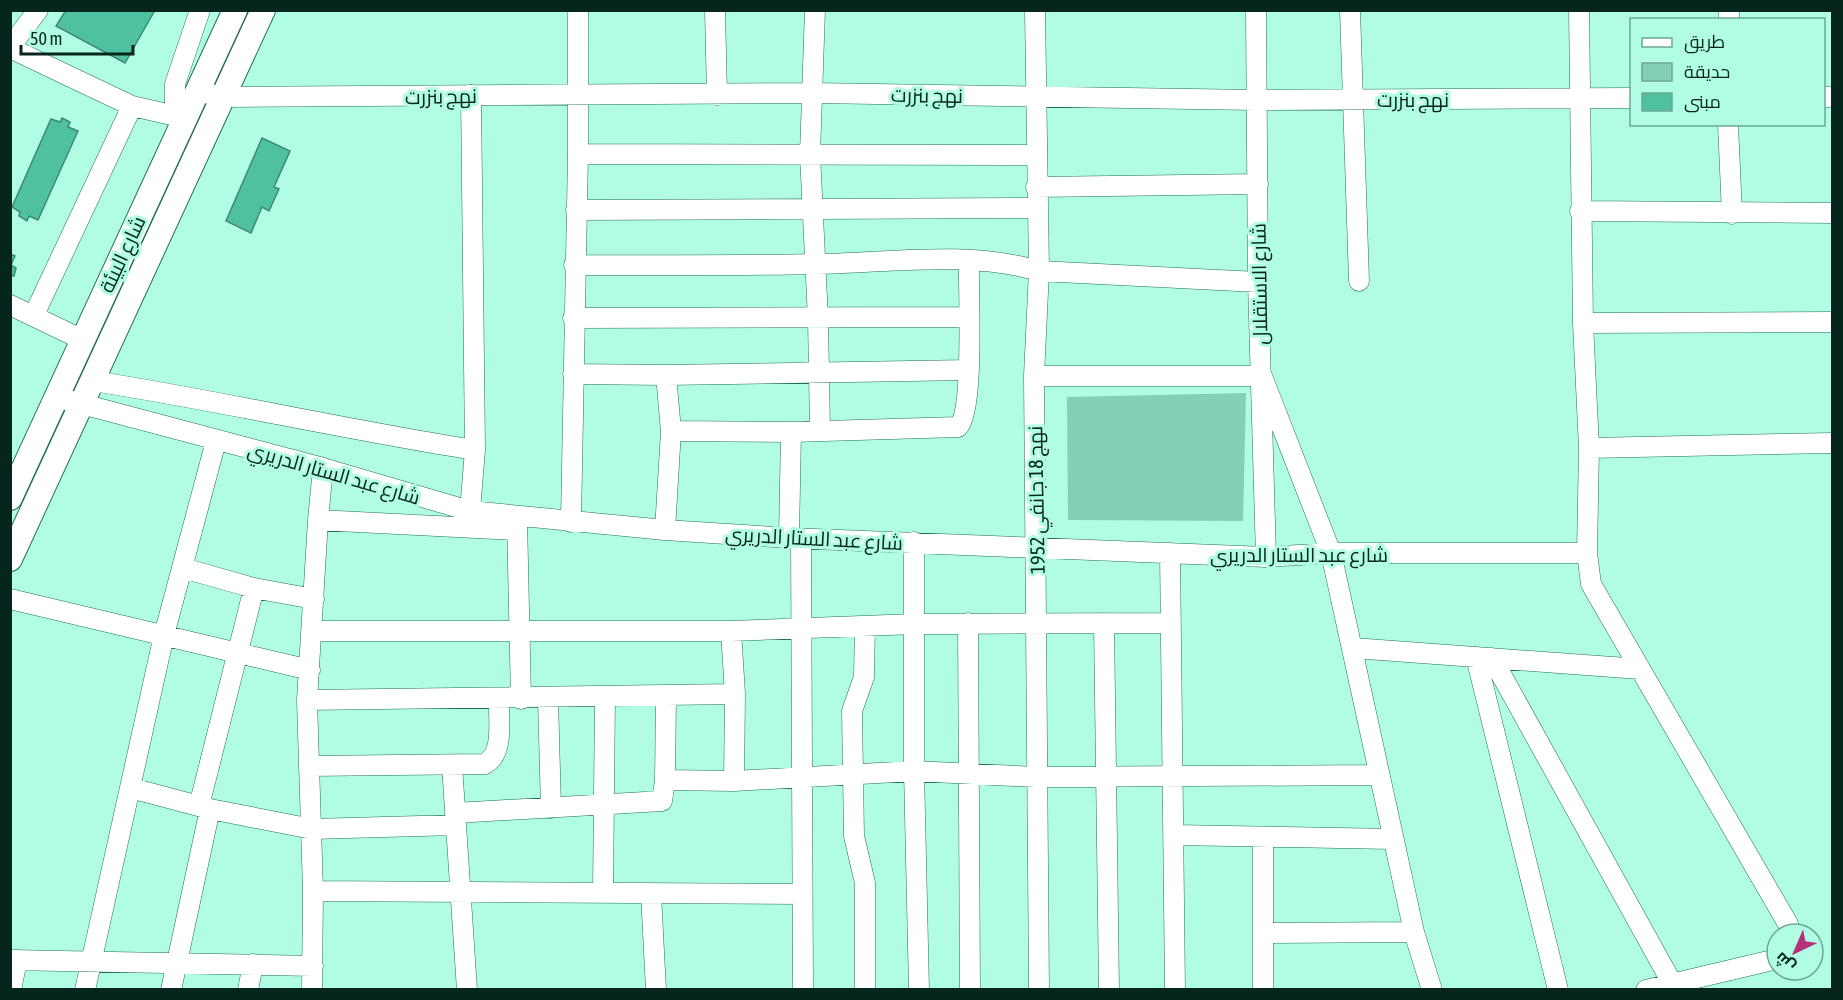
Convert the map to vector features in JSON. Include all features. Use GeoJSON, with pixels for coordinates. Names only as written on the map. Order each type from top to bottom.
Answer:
{"type":"FeatureCollection","features":[{"type":"Feature","properties":{"kind":"main road","name":"شارع البيئة"},"geometry":{"type":"LineString","coordinates":[[10,498],[16,475],[57,398],[180,116],[198,91],[235,10]]}},
{"type":"Feature","properties":{"kind":"main road"},"geometry":{"type":"LineString","coordinates":[[10,559],[263,10]]}},
{"type":"Feature","properties":{"kind":"main road"},"geometry":{"type":"LineString","coordinates":[[16,475],[46,484]]}},
{"type":"Feature","properties":{"kind":"street"},"geometry":{"type":"LineString","coordinates":[[38,10],[10,47],[132,106],[180,116],[175,84],[200,10]]}},
{"type":"Feature","properties":{"kind":"street"},"geometry":{"type":"LineString","coordinates":[[571,522],[574,265],[578,153],[578,10]]}},
{"type":"Feature","properties":{"kind":"street"},"geometry":{"type":"LineString","coordinates":[[715,10],[717,95]]}},
{"type":"Feature","properties":{"kind":"street"},"geometry":{"type":"LineString","coordinates":[[814,10],[810,154],[818,319],[820,431]]}},
{"type":"Feature","properties":{"kind":"street","name":"نهج 18 جانفي 1952"},"geometry":{"type":"LineString","coordinates":[[1035,10],[1035,155],[1039,271],[1034,376],[1038,549],[1036,777],[1039,990]]}},
{"type":"Feature","properties":{"kind":"street","name":"شارع الاستقلال"},"geometry":{"type":"LineString","coordinates":[[1256,10],[1258,282],[1266,557]]}},
{"type":"Feature","properties":{"kind":"street"},"geometry":{"type":"LineString","coordinates":[[1350,10],[1351,99],[1359,281]]}},
{"type":"Feature","properties":{"kind":"street"},"geometry":{"type":"LineString","coordinates":[[1579,10],[1582,323],[1589,448],[1587,553],[1591,584],[1787,922]]}},
{"type":"Feature","properties":{"kind":"street","name":"نهج بنزرت"},"geometry":{"type":"LineString","coordinates":[[198,91],[222,97],[813,93],[1256,100],[1630,98]]}},
{"type":"Feature","properties":{"kind":"street"},"geometry":{"type":"LineString","coordinates":[[470,511],[475,450],[471,95]]}},
{"type":"Feature","properties":{"kind":"street"},"geometry":{"type":"LineString","coordinates":[[34,315],[132,106]]}},
{"type":"Feature","properties":{"kind":"street"},"geometry":{"type":"LineString","coordinates":[[1728,126],[1732,214]]}},
{"type":"Feature","properties":{"kind":"street"},"geometry":{"type":"LineString","coordinates":[[578,153],[1035,155]]}},
{"type":"Feature","properties":{"kind":"street"},"geometry":{"type":"LineString","coordinates":[[1036,187],[1258,184]]}},
{"type":"Feature","properties":{"kind":"street"},"geometry":{"type":"LineString","coordinates":[[576,210],[1036,208]]}},
{"type":"Feature","properties":{"kind":"street"},"geometry":{"type":"LineString","coordinates":[[1580,210],[1732,214],[1833,213]]}},
{"type":"Feature","properties":{"kind":"street"},"geometry":{"type":"LineString","coordinates":[[574,265],[816,264],[969,260],[1019,266],[1039,271],[1258,282]]}},
{"type":"Feature","properties":{"kind":"street"},"geometry":{"type":"LineString","coordinates":[[671,431],[791,432],[958,427],[965,419],[969,370],[969,260]]}},
{"type":"Feature","properties":{"kind":"street"},"geometry":{"type":"LineString","coordinates":[[10,305],[83,340]]}},
{"type":"Feature","properties":{"kind":"street"},"geometry":{"type":"LineString","coordinates":[[573,318],[968,317]]}},
{"type":"Feature","properties":{"kind":"street"},"geometry":{"type":"LineString","coordinates":[[1582,323],[1833,322]]}},
{"type":"Feature","properties":{"kind":"street"},"geometry":{"type":"LineString","coordinates":[[573,374],[666,375],[969,370]]}},
{"type":"Feature","properties":{"kind":"street"},"geometry":{"type":"LineString","coordinates":[[665,530],[671,431],[666,375]]}},
{"type":"Feature","properties":{"kind":"street"},"geometry":{"type":"LineString","coordinates":[[1034,376],[1262,376],[1331,553],[1414,932],[1432,990]]}},
{"type":"Feature","properties":{"kind":"street"},"geometry":{"type":"LineString","coordinates":[[93,381],[169,393],[387,436],[475,450]]}},
{"type":"Feature","properties":{"kind":"street","name":"شارع عبد الستار الدريري"},"geometry":{"type":"LineString","coordinates":[[57,398],[323,468],[517,523],[571,522],[795,538],[1266,557],[1331,553],[1587,553]]}},
{"type":"Feature","properties":{"kind":"street"},"geometry":{"type":"LineString","coordinates":[[791,432],[801,628],[803,990]]}},
{"type":"Feature","properties":{"kind":"street"},"geometry":{"type":"LineString","coordinates":[[85,990],[164,635],[216,441]]}},
{"type":"Feature","properties":{"kind":"street"},"geometry":{"type":"LineString","coordinates":[[1589,448],[1833,443]]}},
{"type":"Feature","properties":{"kind":"street"},"geometry":{"type":"LineString","coordinates":[[312,990],[312,828],[307,700],[323,468]]}},
{"type":"Feature","properties":{"kind":"street"},"geometry":{"type":"LineString","coordinates":[[318,520],[517,523],[521,699]]}},
{"type":"Feature","properties":{"kind":"street"},"geometry":{"type":"LineString","coordinates":[[914,542],[914,771],[919,990]]}},
{"type":"Feature","properties":{"kind":"street"},"geometry":{"type":"LineString","coordinates":[[1170,553],[1175,990]]}},
{"type":"Feature","properties":{"kind":"street"},"geometry":{"type":"LineString","coordinates":[[183,568],[254,588],[314,599]]}},
{"type":"Feature","properties":{"kind":"street"},"geometry":{"type":"LineString","coordinates":[[171,990],[178,963],[204,807],[237,653],[254,588]]}},
{"type":"Feature","properties":{"kind":"street"},"geometry":{"type":"LineString","coordinates":[[10,599],[310,670]]}},
{"type":"Feature","properties":{"kind":"street"},"geometry":{"type":"LineString","coordinates":[[312,631],[731,631],[968,623],[1170,623]]}},
{"type":"Feature","properties":{"kind":"street"},"geometry":{"type":"LineString","coordinates":[[968,623],[970,990]]}},
{"type":"Feature","properties":{"kind":"street"},"geometry":{"type":"LineString","coordinates":[[1104,623],[1109,990]]}},
{"type":"Feature","properties":{"kind":"street"},"geometry":{"type":"LineString","coordinates":[[865,626],[864,677],[852,711],[854,837],[865,883],[865,990]]}},
{"type":"Feature","properties":{"kind":"street"},"geometry":{"type":"LineString","coordinates":[[731,631],[735,694],[734,780]]}},
{"type":"Feature","properties":{"kind":"street"},"geometry":{"type":"LineString","coordinates":[[1353,648],[1640,669]]}},
{"type":"Feature","properties":{"kind":"street"},"geometry":{"type":"LineString","coordinates":[[1484,658],[1672,983]]}},
{"type":"Feature","properties":{"kind":"street"},"geometry":{"type":"LineString","coordinates":[[1484,658],[1558,990]]}},
{"type":"Feature","properties":{"kind":"street"},"geometry":{"type":"LineString","coordinates":[[307,700],[521,699],[735,694]]}},
{"type":"Feature","properties":{"kind":"street"},"geometry":{"type":"LineString","coordinates":[[131,788],[204,807],[312,828],[456,819],[551,808],[659,802],[664,796],[666,695]]}},
{"type":"Feature","properties":{"kind":"street"},"geometry":{"type":"LineString","coordinates":[[603,893],[605,697]]}},
{"type":"Feature","properties":{"kind":"street"},"geometry":{"type":"LineString","coordinates":[[548,698],[551,808]]}},
{"type":"Feature","properties":{"kind":"street"},"geometry":{"type":"LineString","coordinates":[[309,766],[485,764],[494,758],[498,744],[499,699]]}},
{"type":"Feature","properties":{"kind":"street"},"geometry":{"type":"LineString","coordinates":[[452,765],[466,990]]}},
{"type":"Feature","properties":{"kind":"street"},"geometry":{"type":"LineString","coordinates":[[665,780],[853,776],[914,771],[1036,777],[1379,775]]}},
{"type":"Feature","properties":{"kind":"street"},"geometry":{"type":"LineString","coordinates":[[1174,835],[1263,839],[1393,839]]}},
{"type":"Feature","properties":{"kind":"street"},"geometry":{"type":"LineString","coordinates":[[1263,839],[1263,990]]}},
{"type":"Feature","properties":{"kind":"street"},"geometry":{"type":"LineString","coordinates":[[313,891],[802,894]]}},
{"type":"Feature","properties":{"kind":"street"},"geometry":{"type":"LineString","coordinates":[[651,894],[656,990]]}},
{"type":"Feature","properties":{"kind":"street"},"geometry":{"type":"LineString","coordinates":[[1264,933],[1414,932]]}},
{"type":"Feature","properties":{"kind":"street"},"geometry":{"type":"LineString","coordinates":[[11,990],[14,960],[313,966]]}},
{"type":"Feature","properties":{"kind":"street"},"geometry":{"type":"LineString","coordinates":[[1646,990],[1672,983],[1718,981],[1765,963]]}},
{"type":"Feature","properties":{"kind":"street"},"geometry":{"type":"LineString","coordinates":[[249,990],[253,964]]}},
{"type":"Feature","properties":{"kind":"green space"},"geometry":{"type":"Polygon","coordinates":[[[1246,393],[1243,521],[1068,520],[1067,397],[1246,393]]]}},
{"type":"Feature","properties":{"kind":"building"},"geometry":{"type":"Polygon","coordinates":[[[66,10],[155,10],[125,63],[56,26],[66,10]]]}},
{"type":"Feature","properties":{"kind":"building"},"geometry":{"type":"Polygon","coordinates":[[[62,118],[70,122],[68,127],[78,131],[38,220],[29,216],[27,221],[19,216],[20,212],[12,207],[51,119],[60,122],[62,118]]]}},
{"type":"Feature","properties":{"kind":"building"},"geometry":{"type":"Polygon","coordinates":[[[262,138],[290,151],[274,187],[279,189],[269,211],[262,207],[251,233],[226,221],[262,138]]]}},
{"type":"Feature","properties":{"kind":"building"},"geometry":{"type":"Polygon","coordinates":[[[10,254],[15,256],[11,265],[16,268],[14,276],[10,275],[10,254]]]}}]}
